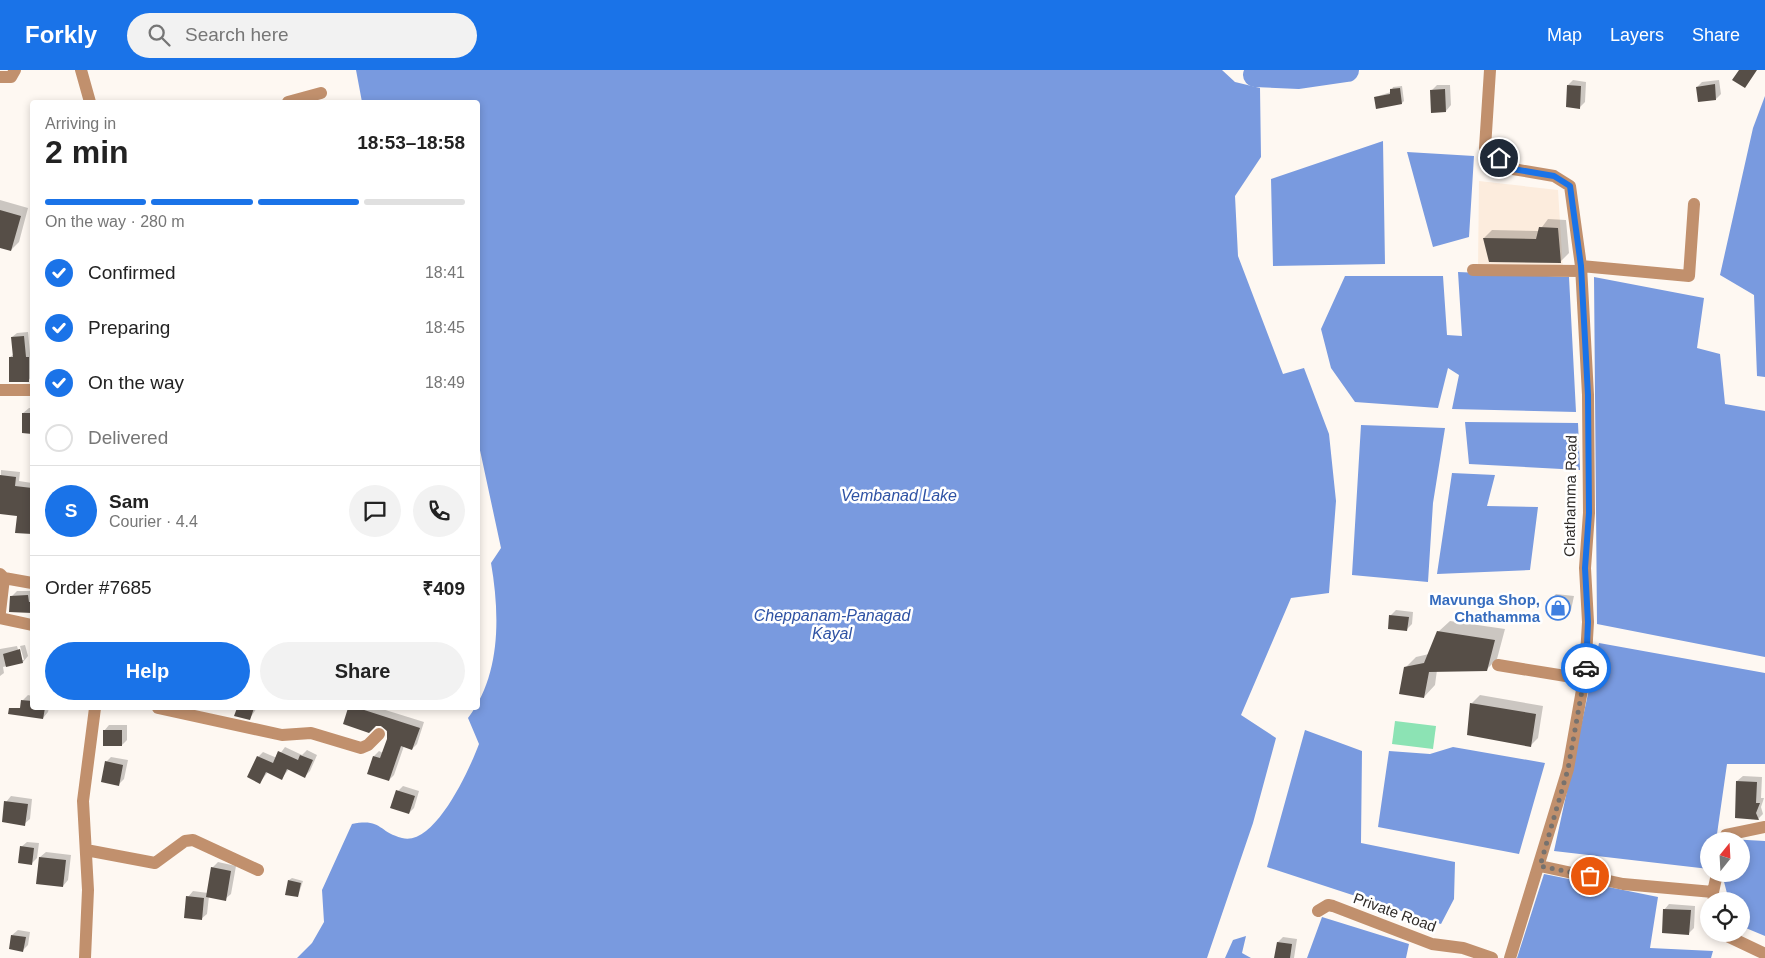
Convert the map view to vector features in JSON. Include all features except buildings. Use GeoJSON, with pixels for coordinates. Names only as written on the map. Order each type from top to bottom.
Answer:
{"type":"FeatureCollection","features":[{"type":"Feature","properties":{"kind":"street"},"geometry":{"type":"LineString","coordinates":[[0,78],[11,77],[15,70]]}},
{"type":"Feature","properties":{"kind":"street"},"geometry":{"type":"LineString","coordinates":[[81,70],[89,100]]}},
{"type":"Feature","properties":{"kind":"street","name":"Chathamma Road"},"geometry":{"type":"LineString","coordinates":[[1490,70],[1485,148],[1513,169],[1554,176],[1570,186],[1581,269],[1588,395],[1589,513],[1585,568],[1588,622],[1584,679],[1568,769],[1540,866],[1510,958]]}},
{"type":"Feature","properties":{"kind":"street"},"geometry":{"type":"LineString","coordinates":[[295,100],[321,93]]}},
{"type":"Feature","properties":{"kind":"street"},"geometry":{"type":"LineString","coordinates":[[1473,270],[1581,269],[1689,276],[1694,204]]}},
{"type":"Feature","properties":{"kind":"street"},"geometry":{"type":"LineString","coordinates":[[0,390],[30,390]]}},
{"type":"Feature","properties":{"kind":"street"},"geometry":{"type":"LineString","coordinates":[[0,612],[2,576],[30,583]]}},
{"type":"Feature","properties":{"kind":"street"},"geometry":{"type":"LineString","coordinates":[[0,618],[30,625]]}},
{"type":"Feature","properties":{"kind":"street"},"geometry":{"type":"LineString","coordinates":[[1498,665],[1584,679]]}},
{"type":"Feature","properties":{"kind":"street"},"geometry":{"type":"LineString","coordinates":[[85,958],[86,850],[83,801],[95,710]]}},
{"type":"Feature","properties":{"kind":"street"},"geometry":{"type":"LineString","coordinates":[[167,710],[282,735],[311,733],[361,748],[368,746],[379,734]]}},
{"type":"Feature","properties":{"kind":"street"},"geometry":{"type":"LineString","coordinates":[[1741,832],[1765,827]]}},
{"type":"Feature","properties":{"kind":"street"},"geometry":{"type":"LineString","coordinates":[[86,850],[155,864],[184,841],[193,840],[258,870]]}},
{"type":"Feature","properties":{"kind":"street"},"geometry":{"type":"LineString","coordinates":[[1540,866],[1623,884],[1700,895]]}},
{"type":"Feature","properties":{"kind":"street","name":"Private Road"},"geometry":{"type":"LineString","coordinates":[[1318,911],[1328,905],[1333,906],[1432,944],[1463,948],[1492,958]]}},
{"type":"Feature","properties":{"kind":"street"},"geometry":{"type":"LineString","coordinates":[[1740,942],[1765,954]]}},
{"type":"Feature","properties":{"kind":"shaded area"},"geometry":{"type":"Polygon","coordinates":[[[1479,181],[1558,190],[1563,270],[1478,268],[1479,181]]]}},
{"type":"Feature","properties":{"kind":"green space"},"geometry":{"type":"Polygon","coordinates":[[[1395,721],[1436,726],[1433,749],[1392,744],[1395,721]]]}},
{"type":"Feature","properties":{"kind":"water","name":"Vembanad Lake"},"geometry":{"type":"Polygon","coordinates":[[[356,70],[1222,70],[1235,82],[1260,88],[1261,157],[1235,196],[1238,256],[1283,374],[1304,368],[1329,434],[1336,501],[1329,593],[1291,598],[1241,715],[1276,738],[1253,823],[1207,958],[297,958],[312,943],[324,922],[322,890],[352,824],[375,824],[402,838],[414,838],[427,830],[438,819],[449,803],[468,770],[479,744],[468,718],[473,710],[480,710],[480,699],[487,683],[495,644],[496,603],[491,563],[501,548],[480,450],[480,100],[362,100],[356,70]]]}},
{"type":"Feature","properties":{"kind":"water"},"geometry":{"type":"Polygon","coordinates":[[[1765,96],[1765,377],[1757,376],[1754,295],[1720,275],[1753,128],[1765,96]]]}},
{"type":"Feature","properties":{"kind":"water"},"geometry":{"type":"Polygon","coordinates":[[[1383,141],[1385,264],[1273,266],[1271,179],[1383,141]]]}},
{"type":"Feature","properties":{"kind":"water"},"geometry":{"type":"Polygon","coordinates":[[[1407,152],[1474,156],[1469,237],[1433,247],[1407,152]]]}},
{"type":"Feature","properties":{"kind":"water"},"geometry":{"type":"Polygon","coordinates":[[[1458,272],[1569,277],[1576,412],[1452,409],[1459,375],[1448,368],[1438,408],[1355,402],[1331,368],[1321,329],[1345,276],[1443,276],[1447,335],[1462,336],[1458,272]]]}},
{"type":"Feature","properties":{"kind":"water"},"geometry":{"type":"Polygon","coordinates":[[[1594,277],[1704,298],[1697,348],[1720,354],[1725,404],[1765,411],[1765,657],[1597,624],[1594,277]]]}},
{"type":"Feature","properties":{"kind":"water"},"geometry":{"type":"Polygon","coordinates":[[[1465,422],[1578,423],[1580,470],[1469,464],[1465,422]]]}},
{"type":"Feature","properties":{"kind":"water"},"geometry":{"type":"Polygon","coordinates":[[[1361,425],[1445,428],[1433,503],[1428,582],[1352,575],[1361,425]]]}},
{"type":"Feature","properties":{"kind":"water"},"geometry":{"type":"Polygon","coordinates":[[[1452,473],[1495,475],[1487,506],[1538,507],[1530,570],[1437,574],[1452,473]]]}},
{"type":"Feature","properties":{"kind":"water"},"geometry":{"type":"Polygon","coordinates":[[[1599,643],[1765,673],[1765,764],[1727,764],[1717,832],[1700,832],[1700,868],[1554,851],[1599,643]]]}},
{"type":"Feature","properties":{"kind":"water"},"geometry":{"type":"Polygon","coordinates":[[[1305,730],[1362,751],[1361,843],[1455,862],[1454,899],[1441,924],[1267,867],[1305,730]]]}},
{"type":"Feature","properties":{"kind":"water"},"geometry":{"type":"Polygon","coordinates":[[[1453,747],[1545,763],[1519,854],[1378,827],[1389,751],[1430,754],[1453,747]]]}},
{"type":"Feature","properties":{"kind":"water"},"geometry":{"type":"Polygon","coordinates":[[[1750,840],[1765,841],[1765,936],[1750,930],[1750,892],[1727,892],[1724,882],[1750,882],[1750,840]]]}},
{"type":"Feature","properties":{"kind":"water"},"geometry":{"type":"Polygon","coordinates":[[[1544,874],[1658,897],[1650,948],[1713,951],[1711,958],[1517,958],[1544,874]]]}},
{"type":"Feature","properties":{"kind":"water"},"geometry":{"type":"Polygon","coordinates":[[[1322,917],[1409,944],[1406,958],[1307,958],[1322,917]]]}},
{"type":"Feature","properties":{"kind":"water"},"geometry":{"type":"Polygon","coordinates":[[[1246,936],[1242,953],[1251,958],[1225,958],[1233,940],[1246,936]]]}},
{"type":"Feature","properties":{"kind":"waterway"},"geometry":{"type":"LineString","coordinates":[[1255,75],[1299,77],[1347,70]]}},
{"type":"Feature","properties":{"kind":"way so far"},"geometry":{"type":"LineString","coordinates":[[1586,668],[1568,769],[1540,866],[1590,876]]}},
{"type":"Feature","properties":{"kind":"place","name":"Mavunga Shop, Chathamma"},"geometry":{"type":"Point","coordinates":[1558,608]}},
{"type":"Feature","properties":{"kind":"route"},"geometry":{"type":"LineString","coordinates":[[1499,158],[1513,169],[1554,176],[1570,186],[1581,266],[1588,395],[1589,513],[1585,568],[1588,622],[1586,668]]}},
{"type":"Feature","properties":{"kind":"water label","name":"Cheppanam-Panagad Kayal"},"geometry":{"type":"Point","coordinates":[832,624]}}]}
